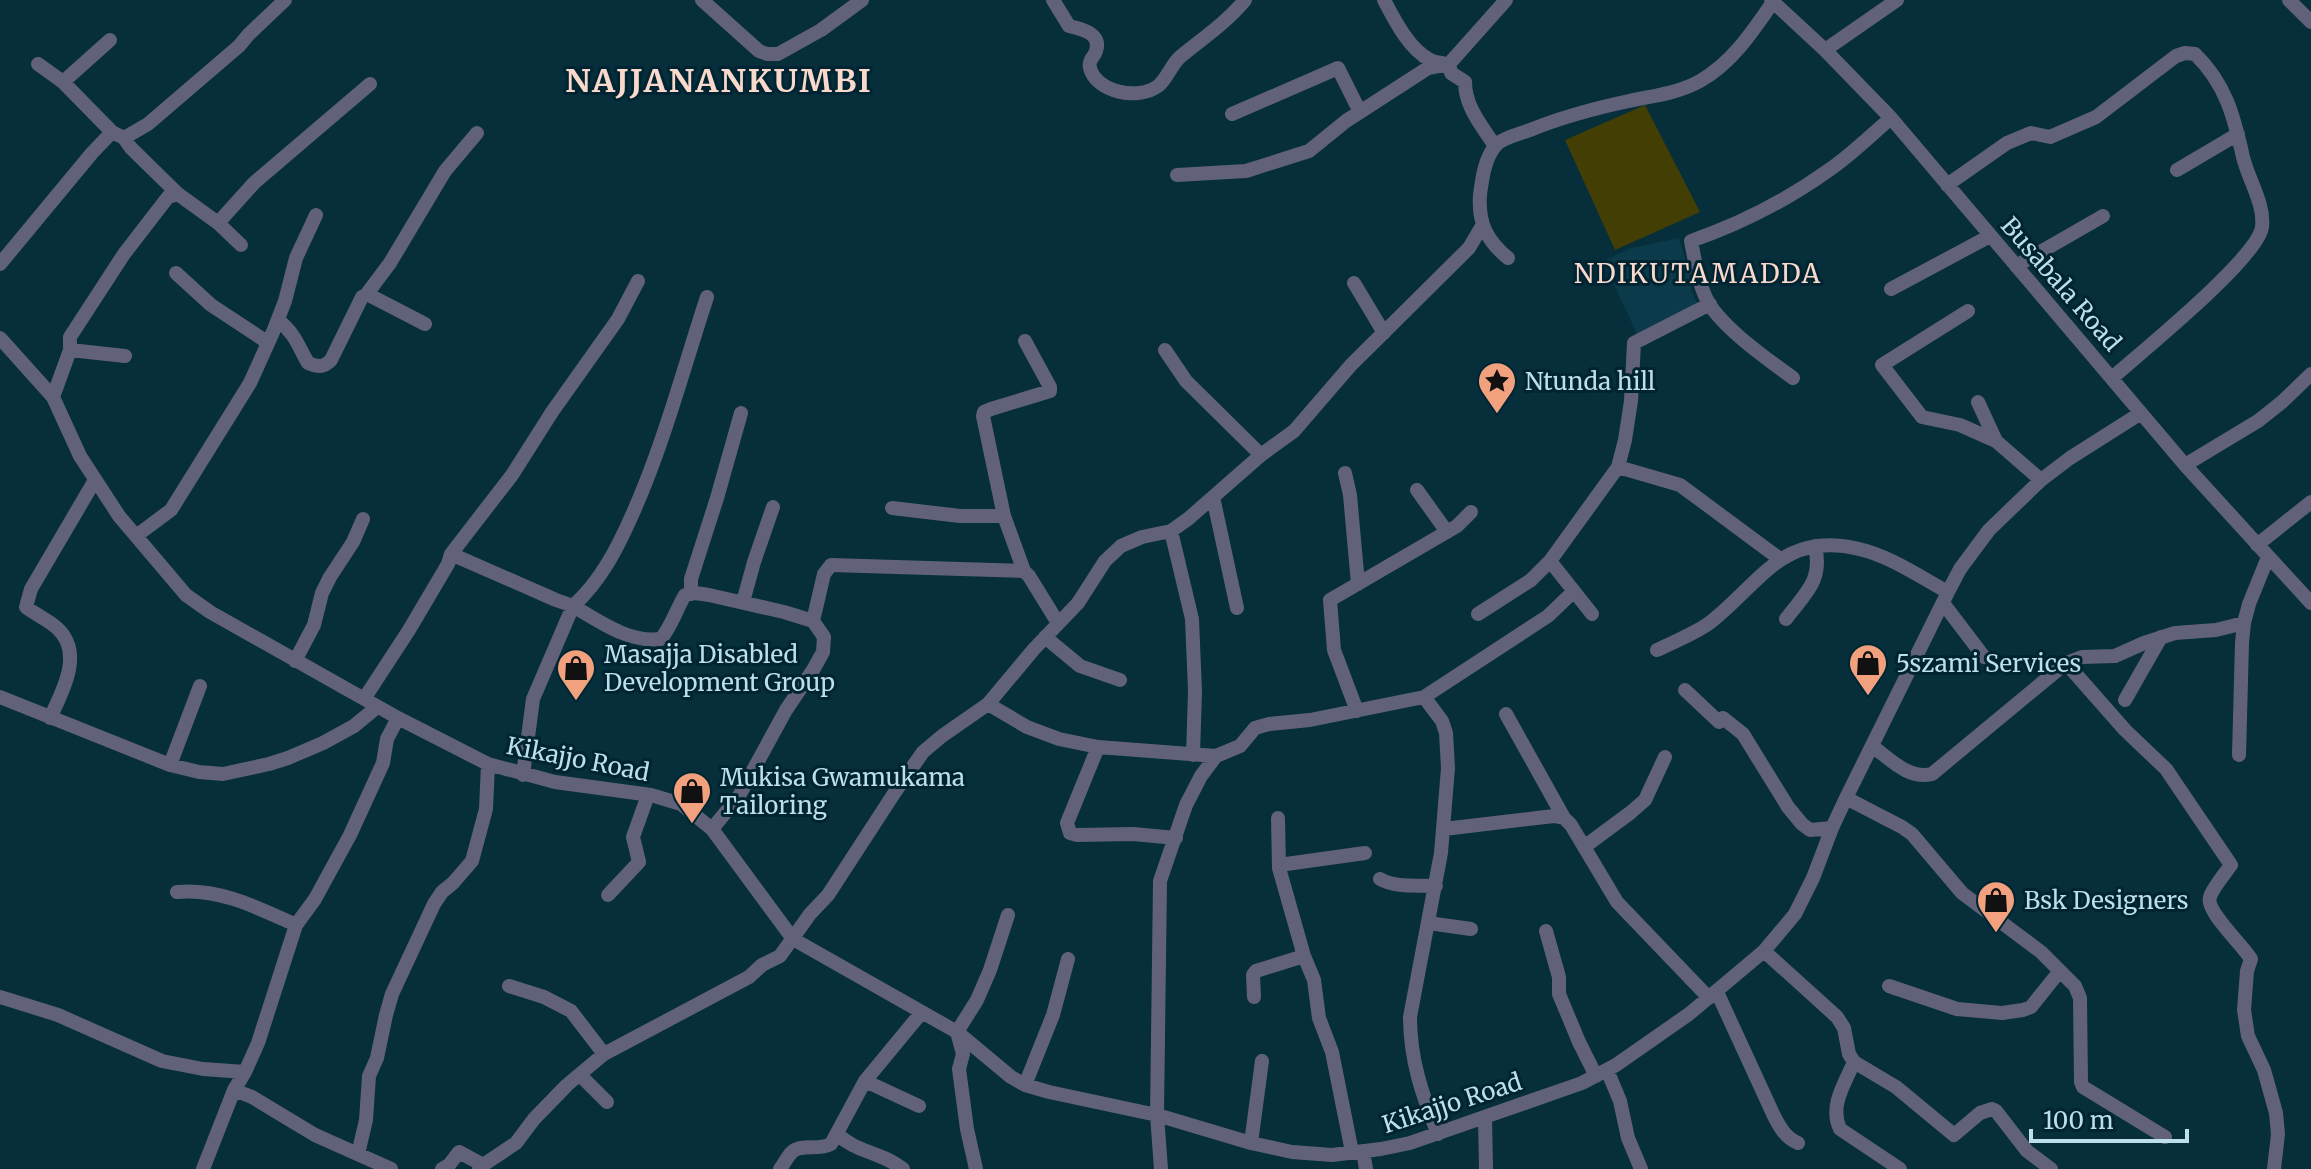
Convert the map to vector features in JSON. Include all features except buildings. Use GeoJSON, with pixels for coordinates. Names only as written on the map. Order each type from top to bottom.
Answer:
{"type":"FeatureCollection","features":[{"type":"Feature","properties":{"kind":"street"},"geometry":{"type":"LineString","coordinates":[[0,264],[92,153],[118,135],[148,124],[239,46],[285,0]]}},
{"type":"Feature","properties":{"kind":"street"},"geometry":{"type":"LineString","coordinates":[[702,0],[759,51],[778,54],[821,30],[862,0]]}},
{"type":"Feature","properties":{"kind":"street"},"geometry":{"type":"LineString","coordinates":[[1053,0],[1069,26],[1089,31],[1096,40],[1097,50],[1090,60],[1090,70],[1102,83],[1126,95],[1140,94],[1158,86],[1177,59],[1215,31],[1245,0]]}},
{"type":"Feature","properties":{"kind":"street"},"geometry":{"type":"LineString","coordinates":[[1384,0],[1415,48],[1431,61],[1449,64]]}},
{"type":"Feature","properties":{"kind":"street"},"geometry":{"type":"LineString","coordinates":[[1177,175],[1246,171],[1309,151],[1360,112],[1428,68],[1449,64],[1506,0]]}},
{"type":"Feature","properties":{"kind":"street"},"geometry":{"type":"LineString","coordinates":[[1825,50],[1897,0]]}},
{"type":"Feature","properties":{"kind":"street"},"geometry":{"type":"LineString","coordinates":[[2289,0],[2311,22]]}},
{"type":"Feature","properties":{"kind":"street"},"geometry":{"type":"LineString","coordinates":[[1508,258],[1489,240],[1482,226],[1480,201],[1483,175],[1495,146],[1539,126],[1594,108],[1699,82],[1738,50],[1772,1]]}},
{"type":"Feature","properties":{"kind":"street","name":"Busabala Road"},"geometry":{"type":"LineString","coordinates":[[1772,1],[1891,118],[2185,465],[2311,603]]}},
{"type":"Feature","properties":{"kind":"street"},"geometry":{"type":"LineString","coordinates":[[63,82],[110,40]]}},
{"type":"Feature","properties":{"kind":"street"},"geometry":{"type":"LineString","coordinates":[[1947,185],[2007,143],[2031,133],[2050,137],[2096,117],[2176,56],[2195,54],[2211,70],[2233,111],[2247,175],[2260,208],[2262,228],[2257,241],[2231,272],[2112,378]]}},
{"type":"Feature","properties":{"kind":"street"},"geometry":{"type":"LineString","coordinates":[[38,64],[63,82],[178,194],[218,223],[241,245]]}},
{"type":"Feature","properties":{"kind":"street"},"geometry":{"type":"LineString","coordinates":[[1449,64],[1451,73],[1465,82],[1474,115],[1495,146]]}},
{"type":"Feature","properties":{"kind":"street"},"geometry":{"type":"LineString","coordinates":[[1232,114],[1338,68],[1360,112]]}},
{"type":"Feature","properties":{"kind":"street"},"geometry":{"type":"LineString","coordinates":[[218,223],[254,183],[370,84]]}},
{"type":"Feature","properties":{"kind":"street"},"geometry":{"type":"LineString","coordinates":[[1793,378],[1722,319],[1710,304],[1698,273],[1691,241],[1728,228],[1832,169],[1891,118]]}},
{"type":"Feature","properties":{"kind":"street"},"geometry":{"type":"LineString","coordinates":[[278,320],[289,329],[308,363],[318,367],[326,365],[362,297],[390,263],[445,171],[477,133]]}},
{"type":"Feature","properties":{"kind":"street"},"geometry":{"type":"LineString","coordinates":[[2177,170],[2238,134]]}},
{"type":"Feature","properties":{"kind":"street"},"geometry":{"type":"LineString","coordinates":[[53,397],[70,350],[70,337],[124,254],[168,197],[178,194]]}},
{"type":"Feature","properties":{"kind":"street"},"geometry":{"type":"LineString","coordinates":[[136,536],[171,510],[250,383],[278,320],[296,258],[316,215]]}},
{"type":"Feature","properties":{"kind":"street"},"geometry":{"type":"LineString","coordinates":[[2016,266],[2103,216]]}},
{"type":"Feature","properties":{"kind":"street"},"geometry":{"type":"LineString","coordinates":[[442,1169],[459,1152],[481,1167],[516,1143],[534,1119],[604,1054],[749,977],[762,965],[780,956],[828,895],[912,765],[942,736],[988,704],[1078,603],[1105,561],[1121,546],[1142,537],[1171,531],[1294,431],[1351,365],[1469,248],[1482,226]]}},
{"type":"Feature","properties":{"kind":"street"},"geometry":{"type":"LineString","coordinates":[[1891,289],[1990,236]]}},
{"type":"Feature","properties":{"kind":"street"},"geometry":{"type":"LineString","coordinates":[[176,273],[211,305],[267,342]]}},
{"type":"Feature","properties":{"kind":"street"},"geometry":{"type":"LineString","coordinates":[[364,699],[409,630],[451,554],[512,475],[618,319],[638,281]]}},
{"type":"Feature","properties":{"kind":"street"},"geometry":{"type":"LineString","coordinates":[[1354,283],[1384,333]]}},
{"type":"Feature","properties":{"kind":"street"},"geometry":{"type":"LineString","coordinates":[[366,295],[425,324]]}},
{"type":"Feature","properties":{"kind":"street"},"geometry":{"type":"LineString","coordinates":[[523,775],[533,699],[573,606],[607,567],[653,469],[707,297]]}},
{"type":"Feature","properties":{"kind":"street"},"geometry":{"type":"LineString","coordinates":[[1478,614],[1531,580],[1550,561],[1618,467],[1631,401],[1634,343],[1710,304]]}},
{"type":"Feature","properties":{"kind":"street"},"geometry":{"type":"LineString","coordinates":[[1968,311],[1882,365],[1922,417],[1960,425],[1996,441],[2041,480]]}},
{"type":"Feature","properties":{"kind":"street","name":"Kikajjo Road"},"geometry":{"type":"LineString","coordinates":[[0,338],[53,397],[80,456],[136,536],[186,595],[210,612],[377,707],[488,764],[555,782],[648,795],[681,804],[712,829],[793,939],[957,1032],[1025,1085],[1157,1115],[1314,1162],[1410,1143],[1559,1092],[1601,1073],[1713,995],[1764,951],[1795,914],[1846,798],[1960,569],[1989,530],[2041,480],[2141,413]]}},
{"type":"Feature","properties":{"kind":"street"},"geometry":{"type":"LineString","coordinates":[[1025,341],[1050,391],[991,409],[983,416],[1004,516],[1024,571],[1058,623]]}},
{"type":"Feature","properties":{"kind":"street"},"geometry":{"type":"LineString","coordinates":[[70,350],[125,356]]}},
{"type":"Feature","properties":{"kind":"street"},"geometry":{"type":"LineString","coordinates":[[1165,350],[1186,381],[1261,455]]}},
{"type":"Feature","properties":{"kind":"street"},"geometry":{"type":"LineString","coordinates":[[2185,465],[2258,421],[2311,374]]}},
{"type":"Feature","properties":{"kind":"street"},"geometry":{"type":"LineString","coordinates":[[1978,402],[1996,441]]}},
{"type":"Feature","properties":{"kind":"street"},"geometry":{"type":"LineString","coordinates":[[691,594],[691,579],[741,413]]}},
{"type":"Feature","properties":{"kind":"street"},"geometry":{"type":"LineString","coordinates":[[1618,467],[1680,485],[1780,559]]}},
{"type":"Feature","properties":{"kind":"street"},"geometry":{"type":"LineString","coordinates":[[1345,473],[1350,495],[1358,584]]}},
{"type":"Feature","properties":{"kind":"street"},"geometry":{"type":"LineString","coordinates":[[50,718],[72,660],[69,644],[58,629],[26,607],[27,601],[95,480]]}},
{"type":"Feature","properties":{"kind":"street"},"geometry":{"type":"LineString","coordinates":[[1417,490],[1447,532]]}},
{"type":"Feature","properties":{"kind":"street"},"geometry":{"type":"LineString","coordinates":[[1213,497],[1237,608]]}},
{"type":"Feature","properties":{"kind":"street"},"geometry":{"type":"LineString","coordinates":[[2257,545],[2311,502]]}},
{"type":"Feature","properties":{"kind":"street"},"geometry":{"type":"LineString","coordinates":[[743,602],[773,507]]}},
{"type":"Feature","properties":{"kind":"street"},"geometry":{"type":"LineString","coordinates":[[892,508],[960,516],[1004,516]]}},
{"type":"Feature","properties":{"kind":"street"},"geometry":{"type":"LineString","coordinates":[[1357,711],[1334,650],[1330,600],[1457,526],[1471,512]]}},
{"type":"Feature","properties":{"kind":"street"},"geometry":{"type":"LineString","coordinates":[[295,661],[314,625],[322,593],[363,519]]}},
{"type":"Feature","properties":{"kind":"street"},"geometry":{"type":"LineString","coordinates":[[1171,531],[1192,619],[1195,691],[1193,755]]}},
{"type":"Feature","properties":{"kind":"street"},"geometry":{"type":"LineString","coordinates":[[1657,650],[1710,623],[1760,574],[1780,559],[1815,546],[1839,545],[1870,552],[1946,597],[1984,657]]}},
{"type":"Feature","properties":{"kind":"street"},"geometry":{"type":"LineString","coordinates":[[1786,619],[1817,576],[1819,563],[1815,546]]}},
{"type":"Feature","properties":{"kind":"street"},"geometry":{"type":"LineString","coordinates":[[451,554],[573,606],[637,639],[661,639],[671,626],[676,609],[685,595],[691,594],[743,602],[813,621],[824,637],[823,652],[786,710],[739,796],[712,829]]}},
{"type":"Feature","properties":{"kind":"street"},"geometry":{"type":"LineString","coordinates":[[2239,755],[2244,623],[2268,557]]}},
{"type":"Feature","properties":{"kind":"street"},"geometry":{"type":"LineString","coordinates":[[1550,561],[1592,614]]}},
{"type":"Feature","properties":{"kind":"street"},"geometry":{"type":"LineString","coordinates":[[813,621],[824,574],[831,565],[1024,571]]}},
{"type":"Feature","properties":{"kind":"street"},"geometry":{"type":"LineString","coordinates":[[988,704],[1027,727],[1059,739],[1098,747],[1216,756],[1240,746],[1255,728],[1424,697],[1548,616],[1573,592]]}},
{"type":"Feature","properties":{"kind":"street"},"geometry":{"type":"LineString","coordinates":[[1872,746],[1912,775],[1932,774],[2066,663],[2082,657],[2115,656],[2175,633],[2216,630],[2244,623]]}},
{"type":"Feature","properties":{"kind":"street"},"geometry":{"type":"LineString","coordinates":[[1045,637],[1080,666],[1120,680]]}},
{"type":"Feature","properties":{"kind":"street"},"geometry":{"type":"LineString","coordinates":[[2125,700],[2161,637]]}},
{"type":"Feature","properties":{"kind":"street"},"geometry":{"type":"LineString","coordinates":[[2066,663],[2125,730],[2166,769],[2231,865],[2209,897],[2210,907],[2251,959],[2244,1010],[2248,1036],[2264,1070],[2276,1113],[2278,1134],[2274,1169]]}},
{"type":"Feature","properties":{"kind":"street"},"geometry":{"type":"LineString","coordinates":[[170,765],[200,686]]}},
{"type":"Feature","properties":{"kind":"street"},"geometry":{"type":"LineString","coordinates":[[1685,690],[1719,722],[1723,718],[1743,734],[1802,824],[1810,830],[1832,828]]}},
{"type":"Feature","properties":{"kind":"street"},"geometry":{"type":"LineString","coordinates":[[0,697],[170,765],[223,774],[279,761],[323,743],[354,726],[377,707]]}},
{"type":"Feature","properties":{"kind":"street"},"geometry":{"type":"LineString","coordinates":[[1424,697],[1442,721],[1446,733],[1448,768],[1444,829],[1410,1017],[1410,1041],[1420,1089],[1438,1134]]}},
{"type":"Feature","properties":{"kind":"street"},"geometry":{"type":"LineString","coordinates":[[1506,714],[1564,818],[1617,902],[1713,995],[1783,1132],[1798,1143]]}},
{"type":"Feature","properties":{"kind":"street"},"geometry":{"type":"LineString","coordinates":[[203,1169],[234,1090],[258,1043],[296,925],[315,899],[350,835],[383,763],[387,739],[398,718]]}},
{"type":"Feature","properties":{"kind":"street"},"geometry":{"type":"LineString","coordinates":[[1098,747],[1067,823],[1070,833],[1176,838]]}},
{"type":"Feature","properties":{"kind":"street"},"geometry":{"type":"LineString","coordinates":[[1161,1169],[1157,1115],[1160,881],[1186,805],[1216,756]]}},
{"type":"Feature","properties":{"kind":"street"},"geometry":{"type":"LineString","coordinates":[[1584,847],[1645,800],[1665,757]]}},
{"type":"Feature","properties":{"kind":"street"},"geometry":{"type":"LineString","coordinates":[[358,1154],[366,1120],[369,1076],[377,1058],[392,994],[434,904],[472,861],[486,809],[488,764]]}},
{"type":"Feature","properties":{"kind":"street"},"geometry":{"type":"LineString","coordinates":[[608,895],[639,862],[633,837],[648,795]]}},
{"type":"Feature","properties":{"kind":"street"},"geometry":{"type":"LineString","coordinates":[[1846,798],[1912,834],[1962,893],[2041,952],[2075,986],[2079,994],[2083,1087],[2165,1137]]}},
{"type":"Feature","properties":{"kind":"street"},"geometry":{"type":"LineString","coordinates":[[1444,829],[1554,816],[1564,818]]}},
{"type":"Feature","properties":{"kind":"street"},"geometry":{"type":"LineString","coordinates":[[1278,818],[1279,865],[1287,903],[1314,980],[1319,1018],[1332,1052],[1344,1119],[1366,1169]]}},
{"type":"Feature","properties":{"kind":"street"},"geometry":{"type":"LineString","coordinates":[[1279,865],[1365,853]]}},
{"type":"Feature","properties":{"kind":"street"},"geometry":{"type":"LineString","coordinates":[[1380,879],[1400,885],[1436,886]]}},
{"type":"Feature","properties":{"kind":"street"},"geometry":{"type":"LineString","coordinates":[[177,892],[201,891],[222,896],[247,903],[296,925]]}},
{"type":"Feature","properties":{"kind":"street"},"geometry":{"type":"LineString","coordinates":[[976,1169],[967,1129],[959,1069],[963,1054],[957,1032],[986,980],[1008,915]]}},
{"type":"Feature","properties":{"kind":"street"},"geometry":{"type":"LineString","coordinates":[[1428,923],[1471,929]]}},
{"type":"Feature","properties":{"kind":"street"},"geometry":{"type":"LineString","coordinates":[[1546,931],[1559,977],[1559,994],[1579,1042],[1620,1101],[1628,1138],[1641,1169]]}},
{"type":"Feature","properties":{"kind":"street"},"geometry":{"type":"LineString","coordinates":[[1764,951],[1837,1017],[1844,1028],[1849,1054],[1854,1062],[1896,1087],[1954,1135],[1980,1113],[1992,1109],[1996,1111],[2027,1151],[2051,1169]]}},
{"type":"Feature","properties":{"kind":"street"},"geometry":{"type":"LineString","coordinates":[[1254,997],[1253,975],[1256,971],[1304,956]]}},
{"type":"Feature","properties":{"kind":"street"},"geometry":{"type":"LineString","coordinates":[[1025,1085],[1053,1015],[1068,959]]}},
{"type":"Feature","properties":{"kind":"street"},"geometry":{"type":"LineString","coordinates":[[1889,986],[1957,1009],[2002,1013],[2031,1007],[2059,972]]}},
{"type":"Feature","properties":{"kind":"street"},"geometry":{"type":"LineString","coordinates":[[509,986],[544,997],[571,1011],[604,1054]]}},
{"type":"Feature","properties":{"kind":"street"},"geometry":{"type":"LineString","coordinates":[[0,997],[58,1015],[162,1061],[203,1069],[245,1072]]}},
{"type":"Feature","properties":{"kind":"street"},"geometry":{"type":"LineString","coordinates":[[780,1169],[793,1150],[823,1148],[831,1144],[865,1081],[922,1012]]}},
{"type":"Feature","properties":{"kind":"street"},"geometry":{"type":"LineString","coordinates":[[1251,1143],[1262,1061]]}},
{"type":"Feature","properties":{"kind":"street"},"geometry":{"type":"LineString","coordinates":[[1854,1062],[1838,1099],[1836,1122],[1840,1129],[1900,1169]]}},
{"type":"Feature","properties":{"kind":"street"},"geometry":{"type":"LineString","coordinates":[[580,1075],[607,1102]]}},
{"type":"Feature","properties":{"kind":"street"},"geometry":{"type":"LineString","coordinates":[[865,1081],[919,1106]]}},
{"type":"Feature","properties":{"kind":"street"},"geometry":{"type":"LineString","coordinates":[[234,1090],[252,1097],[315,1135],[391,1169]]}},
{"type":"Feature","properties":{"kind":"street"},"geometry":{"type":"LineString","coordinates":[[1485,1117],[1486,1169]]}},
{"type":"Feature","properties":{"kind":"street"},"geometry":{"type":"LineString","coordinates":[[837,1134],[847,1144],[883,1157],[903,1169]]}},
{"type":"Feature","properties":{"kind":"shaded area"},"geometry":{"type":"Polygon","coordinates":[[[1645,105],[1700,212],[1615,250],[1565,140],[1645,105]]]}},
{"type":"Feature","properties":{"kind":"shaded area"},"geometry":{"type":"Polygon","coordinates":[[[1679,238],[1691,279],[1691,290],[1698,306],[1638,336],[1603,261],[1631,248],[1679,238]]]}},
{"type":"Feature","properties":{"kind":"place","name":"Ntunda hill"},"geometry":{"type":"Point","coordinates":[1497,415]}},
{"type":"Feature","properties":{"kind":"place","name":"5szami Services"},"geometry":{"type":"Point","coordinates":[1868,697]}},
{"type":"Feature","properties":{"kind":"place","name":"Masajja Disabled Development Group"},"geometry":{"type":"Point","coordinates":[576,702]}},
{"type":"Feature","properties":{"kind":"place","name":"Mukisa Gwamukama Tailoring"},"geometry":{"type":"Point","coordinates":[692,825]}},
{"type":"Feature","properties":{"kind":"place","name":"Bsk Designers"},"geometry":{"type":"Point","coordinates":[1996,934]}},
{"type":"Feature","properties":{"kind":"district","name":"NAJJANANKUMBI"},"geometry":{"type":"Point","coordinates":[719,81]}},
{"type":"Feature","properties":{"kind":"district","name":"NDIKUTAMADDA"},"geometry":{"type":"Point","coordinates":[1698,273]}}]}
